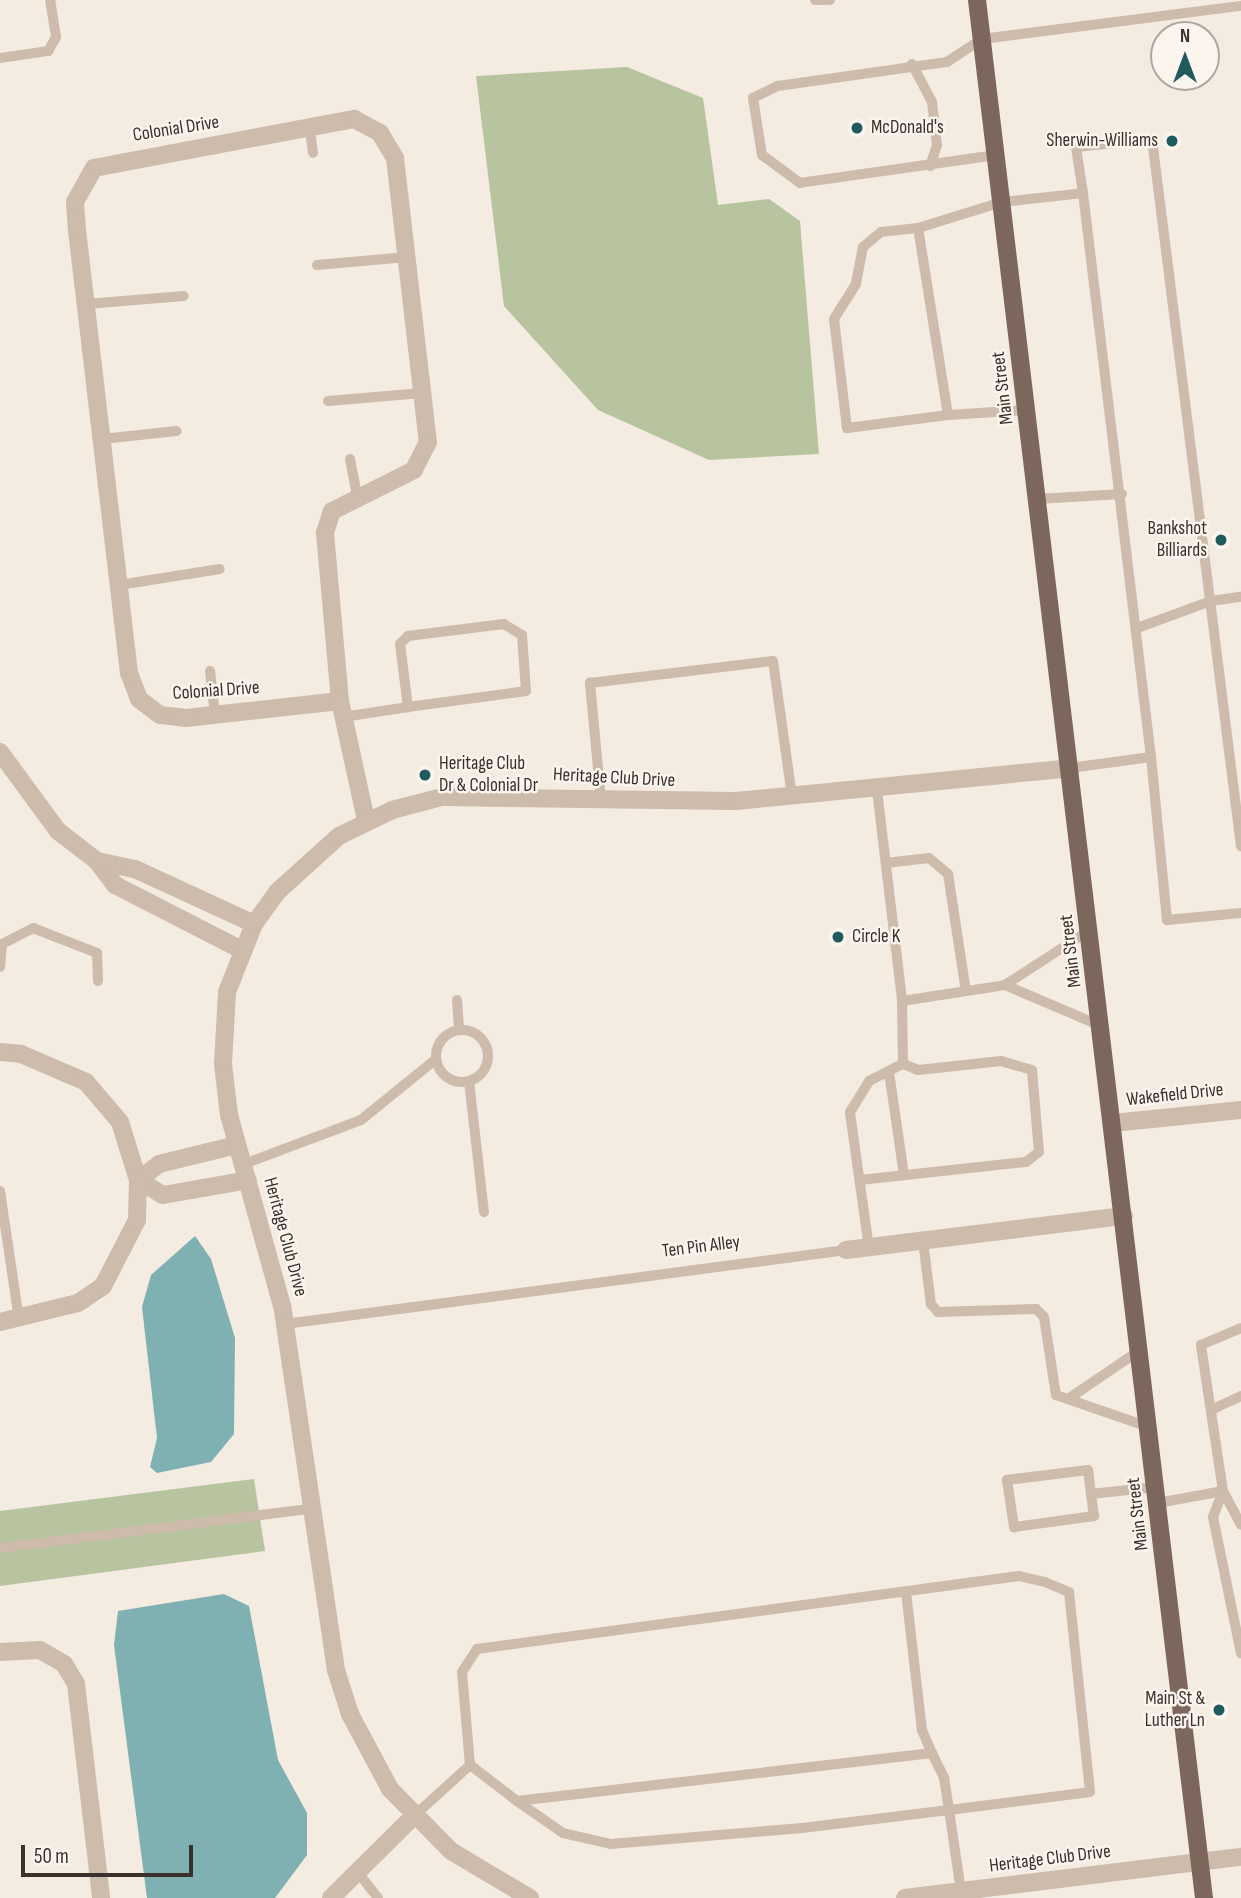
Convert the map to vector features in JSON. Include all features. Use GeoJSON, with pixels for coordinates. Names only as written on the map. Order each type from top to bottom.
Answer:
{"type":"FeatureCollection","features":[{"type":"Feature","properties":{"kind":"main road","name":"Main Street"},"geometry":{"type":"LineString","coordinates":[[977,0],[1205,1898]]}},
{"type":"Feature","properties":{"kind":"street","name":"Colonial Drive"},"geometry":{"type":"LineString","coordinates":[[342,709],[160,715],[139,699],[129,673],[75,202],[94,168],[309,124],[354,119],[380,133],[395,158],[428,442],[414,470],[332,511],[325,533],[342,709],[366,820]]}},
{"type":"Feature","properties":{"kind":"street"},"geometry":{"type":"LineString","coordinates":[[0,751],[58,831],[97,861],[114,885],[242,950]]}},
{"type":"Feature","properties":{"kind":"street","name":"Heritage Club Drive"},"geometry":{"type":"LineString","coordinates":[[530,1898],[460,1857],[414,1816],[367,1751],[339,1681],[328,1636],[315,1508],[285,1324],[237,1144],[226,1091],[222,1021],[242,950],[254,923],[316,855],[366,820],[469,793],[600,800],[792,797],[1070,768]]}},
{"type":"Feature","properties":{"kind":"street"},"geometry":{"type":"LineString","coordinates":[[97,861],[135,869],[254,923]]}},
{"type":"Feature","properties":{"kind":"street"},"geometry":{"type":"LineString","coordinates":[[0,1052],[21,1054],[86,1082],[120,1122],[138,1180],[137,1220],[103,1286],[78,1303],[19,1320],[0,1322]]}},
{"type":"Feature","properties":{"kind":"street","name":"Wakefield Drive"},"geometry":{"type":"LineString","coordinates":[[1113,1123],[1241,1110]]}},
{"type":"Feature","properties":{"kind":"street"},"geometry":{"type":"LineString","coordinates":[[138,1180],[159,1164],[237,1144]]}},
{"type":"Feature","properties":{"kind":"street"},"geometry":{"type":"LineString","coordinates":[[138,1180],[163,1195],[246,1172]]}},
{"type":"Feature","properties":{"kind":"street","name":"Ten Pin Alley"},"geometry":{"type":"LineString","coordinates":[[846,1250],[1124,1216]]}},
{"type":"Feature","properties":{"kind":"street"},"geometry":{"type":"LineString","coordinates":[[0,1652],[40,1650],[64,1664],[76,1684],[101,1898]]}},
{"type":"Feature","properties":{"kind":"street"},"geometry":{"type":"LineString","coordinates":[[331,1898],[360,1875],[414,1816]]}},
{"type":"Feature","properties":{"kind":"street","name":"Heritage Club Drive"},"geometry":{"type":"LineString","coordinates":[[905,1898],[1241,1857]]}},
{"type":"Feature","properties":{"kind":"lane"},"geometry":{"type":"LineString","coordinates":[[0,58],[48,51],[56,37],[50,0]]}},
{"type":"Feature","properties":{"kind":"lane"},"geometry":{"type":"LineString","coordinates":[[815,0],[830,0]]}},
{"type":"Feature","properties":{"kind":"lane"},"geometry":{"type":"LineString","coordinates":[[996,155],[800,183],[762,155],[753,98],[778,86],[912,64],[947,62],[982,39],[1241,6]]}},
{"type":"Feature","properties":{"kind":"lane"},"geometry":{"type":"LineString","coordinates":[[912,64],[932,102],[937,145],[930,166]]}},
{"type":"Feature","properties":{"kind":"lane"},"geometry":{"type":"LineString","coordinates":[[309,124],[313,153]]}},
{"type":"Feature","properties":{"kind":"lane"},"geometry":{"type":"LineString","coordinates":[[1241,846],[1152,139],[1076,147],[1140,627],[1167,920],[1241,913]]}},
{"type":"Feature","properties":{"kind":"lane"},"geometry":{"type":"LineString","coordinates":[[1027,410],[948,415],[847,428],[834,319],[856,284],[863,247],[881,233],[918,228],[1002,202],[1083,194]]}},
{"type":"Feature","properties":{"kind":"lane"},"geometry":{"type":"LineString","coordinates":[[918,228],[948,415]]}},
{"type":"Feature","properties":{"kind":"lane"},"geometry":{"type":"LineString","coordinates":[[317,265],[407,257]]}},
{"type":"Feature","properties":{"kind":"lane"},"geometry":{"type":"LineString","coordinates":[[86,304],[184,296]]}},
{"type":"Feature","properties":{"kind":"lane"},"geometry":{"type":"LineString","coordinates":[[328,401],[423,393]]}},
{"type":"Feature","properties":{"kind":"lane"},"geometry":{"type":"LineString","coordinates":[[102,439],[177,431]]}},
{"type":"Feature","properties":{"kind":"lane"},"geometry":{"type":"LineString","coordinates":[[350,459],[358,500]]}},
{"type":"Feature","properties":{"kind":"lane"},"geometry":{"type":"LineString","coordinates":[[1037,499],[1122,494]]}},
{"type":"Feature","properties":{"kind":"lane"},"geometry":{"type":"LineString","coordinates":[[119,585],[220,569]]}},
{"type":"Feature","properties":{"kind":"lane"},"geometry":{"type":"LineString","coordinates":[[1140,627],[1210,601],[1241,597]]}},
{"type":"Feature","properties":{"kind":"lane"},"geometry":{"type":"LineString","coordinates":[[342,709],[408,708],[526,691],[522,635],[504,624],[408,636],[400,644],[408,708]]}},
{"type":"Feature","properties":{"kind":"lane"},"geometry":{"type":"LineString","coordinates":[[600,800],[590,683],[773,661],[792,797]]}},
{"type":"Feature","properties":{"kind":"lane"},"geometry":{"type":"LineString","coordinates":[[210,671],[215,715]]}},
{"type":"Feature","properties":{"kind":"lane"},"geometry":{"type":"LineString","coordinates":[[1070,768],[1151,757]]}},
{"type":"Feature","properties":{"kind":"lane"},"geometry":{"type":"LineString","coordinates":[[877,790],[902,1001],[903,1064]]}},
{"type":"Feature","properties":{"kind":"lane"},"geometry":{"type":"LineString","coordinates":[[886,863],[929,858],[948,874],[966,991]]}},
{"type":"Feature","properties":{"kind":"lane"},"geometry":{"type":"LineString","coordinates":[[0,967],[2,944],[33,928],[97,953],[98,981]]}},
{"type":"Feature","properties":{"kind":"lane"},"geometry":{"type":"LineString","coordinates":[[902,1001],[1005,985],[1090,930]]}},
{"type":"Feature","properties":{"kind":"lane"},"geometry":{"type":"LineString","coordinates":[[1005,985],[1101,1026]]}},
{"type":"Feature","properties":{"kind":"lane"},"geometry":{"type":"LineString","coordinates":[[457,1000],[459,1030]]}},
{"type":"Feature","properties":{"kind":"lane"},"geometry":{"type":"LineString","coordinates":[[246,1172],[361,1120],[436,1059],[444,1037],[459,1030],[475,1033],[488,1054],[484,1070],[469,1081],[444,1075],[436,1059]]}},
{"type":"Feature","properties":{"kind":"lane"},"geometry":{"type":"LineString","coordinates":[[860,1180],[1026,1162],[1039,1152],[1040,1133],[1031,1070],[1001,1061],[918,1070],[903,1064]]}},
{"type":"Feature","properties":{"kind":"lane"},"geometry":{"type":"LineString","coordinates":[[869,1248],[852,1102],[869,1082],[903,1064]]}},
{"type":"Feature","properties":{"kind":"lane"},"geometry":{"type":"LineString","coordinates":[[889,1072],[904,1175]]}},
{"type":"Feature","properties":{"kind":"lane"},"geometry":{"type":"LineString","coordinates":[[469,1081],[484,1212]]}},
{"type":"Feature","properties":{"kind":"lane"},"geometry":{"type":"LineString","coordinates":[[0,1191],[19,1320]]}},
{"type":"Feature","properties":{"kind":"lane"},"geometry":{"type":"LineString","coordinates":[[923,1241],[931,1304],[938,1312],[1037,1309],[1044,1317],[1050,1388],[1068,1399],[1149,1427]]}},
{"type":"Feature","properties":{"kind":"lane","name":"Ten Pin Alley"},"geometry":{"type":"LineString","coordinates":[[285,1324],[846,1250]]}},
{"type":"Feature","properties":{"kind":"lane"},"geometry":{"type":"LineString","coordinates":[[1241,1328],[1201,1345],[1223,1491],[1241,1525]]}},
{"type":"Feature","properties":{"kind":"lane"},"geometry":{"type":"LineString","coordinates":[[1068,1399],[1140,1350]]}},
{"type":"Feature","properties":{"kind":"lane"},"geometry":{"type":"LineString","coordinates":[[1211,1410],[1241,1396]]}},
{"type":"Feature","properties":{"kind":"lane"},"geometry":{"type":"LineString","coordinates":[[1088,1470],[1091,1494],[1094,1516],[1014,1527],[1007,1480],[1088,1470]]}},
{"type":"Feature","properties":{"kind":"lane"},"geometry":{"type":"LineString","coordinates":[[1091,1494],[1157,1495],[1223,1491]]}},
{"type":"Feature","properties":{"kind":"lane"},"geometry":{"type":"LineString","coordinates":[[1223,1491],[1213,1517],[1241,1653]]}},
{"type":"Feature","properties":{"kind":"lane"},"geometry":{"type":"LineString","coordinates":[[0,1548],[315,1508]]}},
{"type":"Feature","properties":{"kind":"lane"},"geometry":{"type":"LineString","coordinates":[[1019,1576],[1069,1592],[1090,1792],[949,1810],[611,1844],[563,1833],[470,1765],[462,1672],[477,1649],[906,1592],[1019,1576]]}},
{"type":"Feature","properties":{"kind":"lane"},"geometry":{"type":"LineString","coordinates":[[906,1592],[922,1730],[932,1753],[949,1810],[961,1891]]}},
{"type":"Feature","properties":{"kind":"lane"},"geometry":{"type":"LineString","coordinates":[[517,1801],[932,1753]]}},
{"type":"Feature","properties":{"kind":"lane"},"geometry":{"type":"LineString","coordinates":[[414,1816],[470,1765]]}},
{"type":"Feature","properties":{"kind":"lane"},"geometry":{"type":"LineString","coordinates":[[360,1875],[378,1898]]}},
{"type":"Feature","properties":{"kind":"green space"},"geometry":{"type":"Polygon","coordinates":[[[627,67],[703,98],[718,205],[769,199],[800,221],[819,454],[709,460],[598,410],[504,306],[476,76],[627,67]]]}},
{"type":"Feature","properties":{"kind":"green space"},"geometry":{"type":"Polygon","coordinates":[[[254,1479],[265,1551],[0,1586],[0,1511],[254,1479]]]}},
{"type":"Feature","properties":{"kind":"water"},"geometry":{"type":"Polygon","coordinates":[[[195,1236],[211,1259],[235,1338],[234,1434],[211,1462],[157,1473],[150,1467],[157,1438],[142,1307],[151,1275],[195,1236]]]}},
{"type":"Feature","properties":{"kind":"water"},"geometry":{"type":"Polygon","coordinates":[[[224,1594],[249,1606],[278,1760],[307,1813],[307,1855],[275,1898],[147,1898],[114,1645],[118,1611],[224,1594]]]}},
{"type":"Feature","properties":{"kind":"place","name":"McDonald's"},"geometry":{"type":"Point","coordinates":[857,128]}},
{"type":"Feature","properties":{"kind":"place","name":"Sherwin-Williams"},"geometry":{"type":"Point","coordinates":[1172,141]}},
{"type":"Feature","properties":{"kind":"place","name":"Bankshot Billiards"},"geometry":{"type":"Point","coordinates":[1221,540]}},
{"type":"Feature","properties":{"kind":"place","name":"Heritage Club Dr & Colonial Dr"},"geometry":{"type":"Point","coordinates":[425,775]}},
{"type":"Feature","properties":{"kind":"place","name":"Circle K"},"geometry":{"type":"Point","coordinates":[838,937]}},
{"type":"Feature","properties":{"kind":"place","name":"Main St & Luther Ln"},"geometry":{"type":"Point","coordinates":[1219,1710]}}]}
